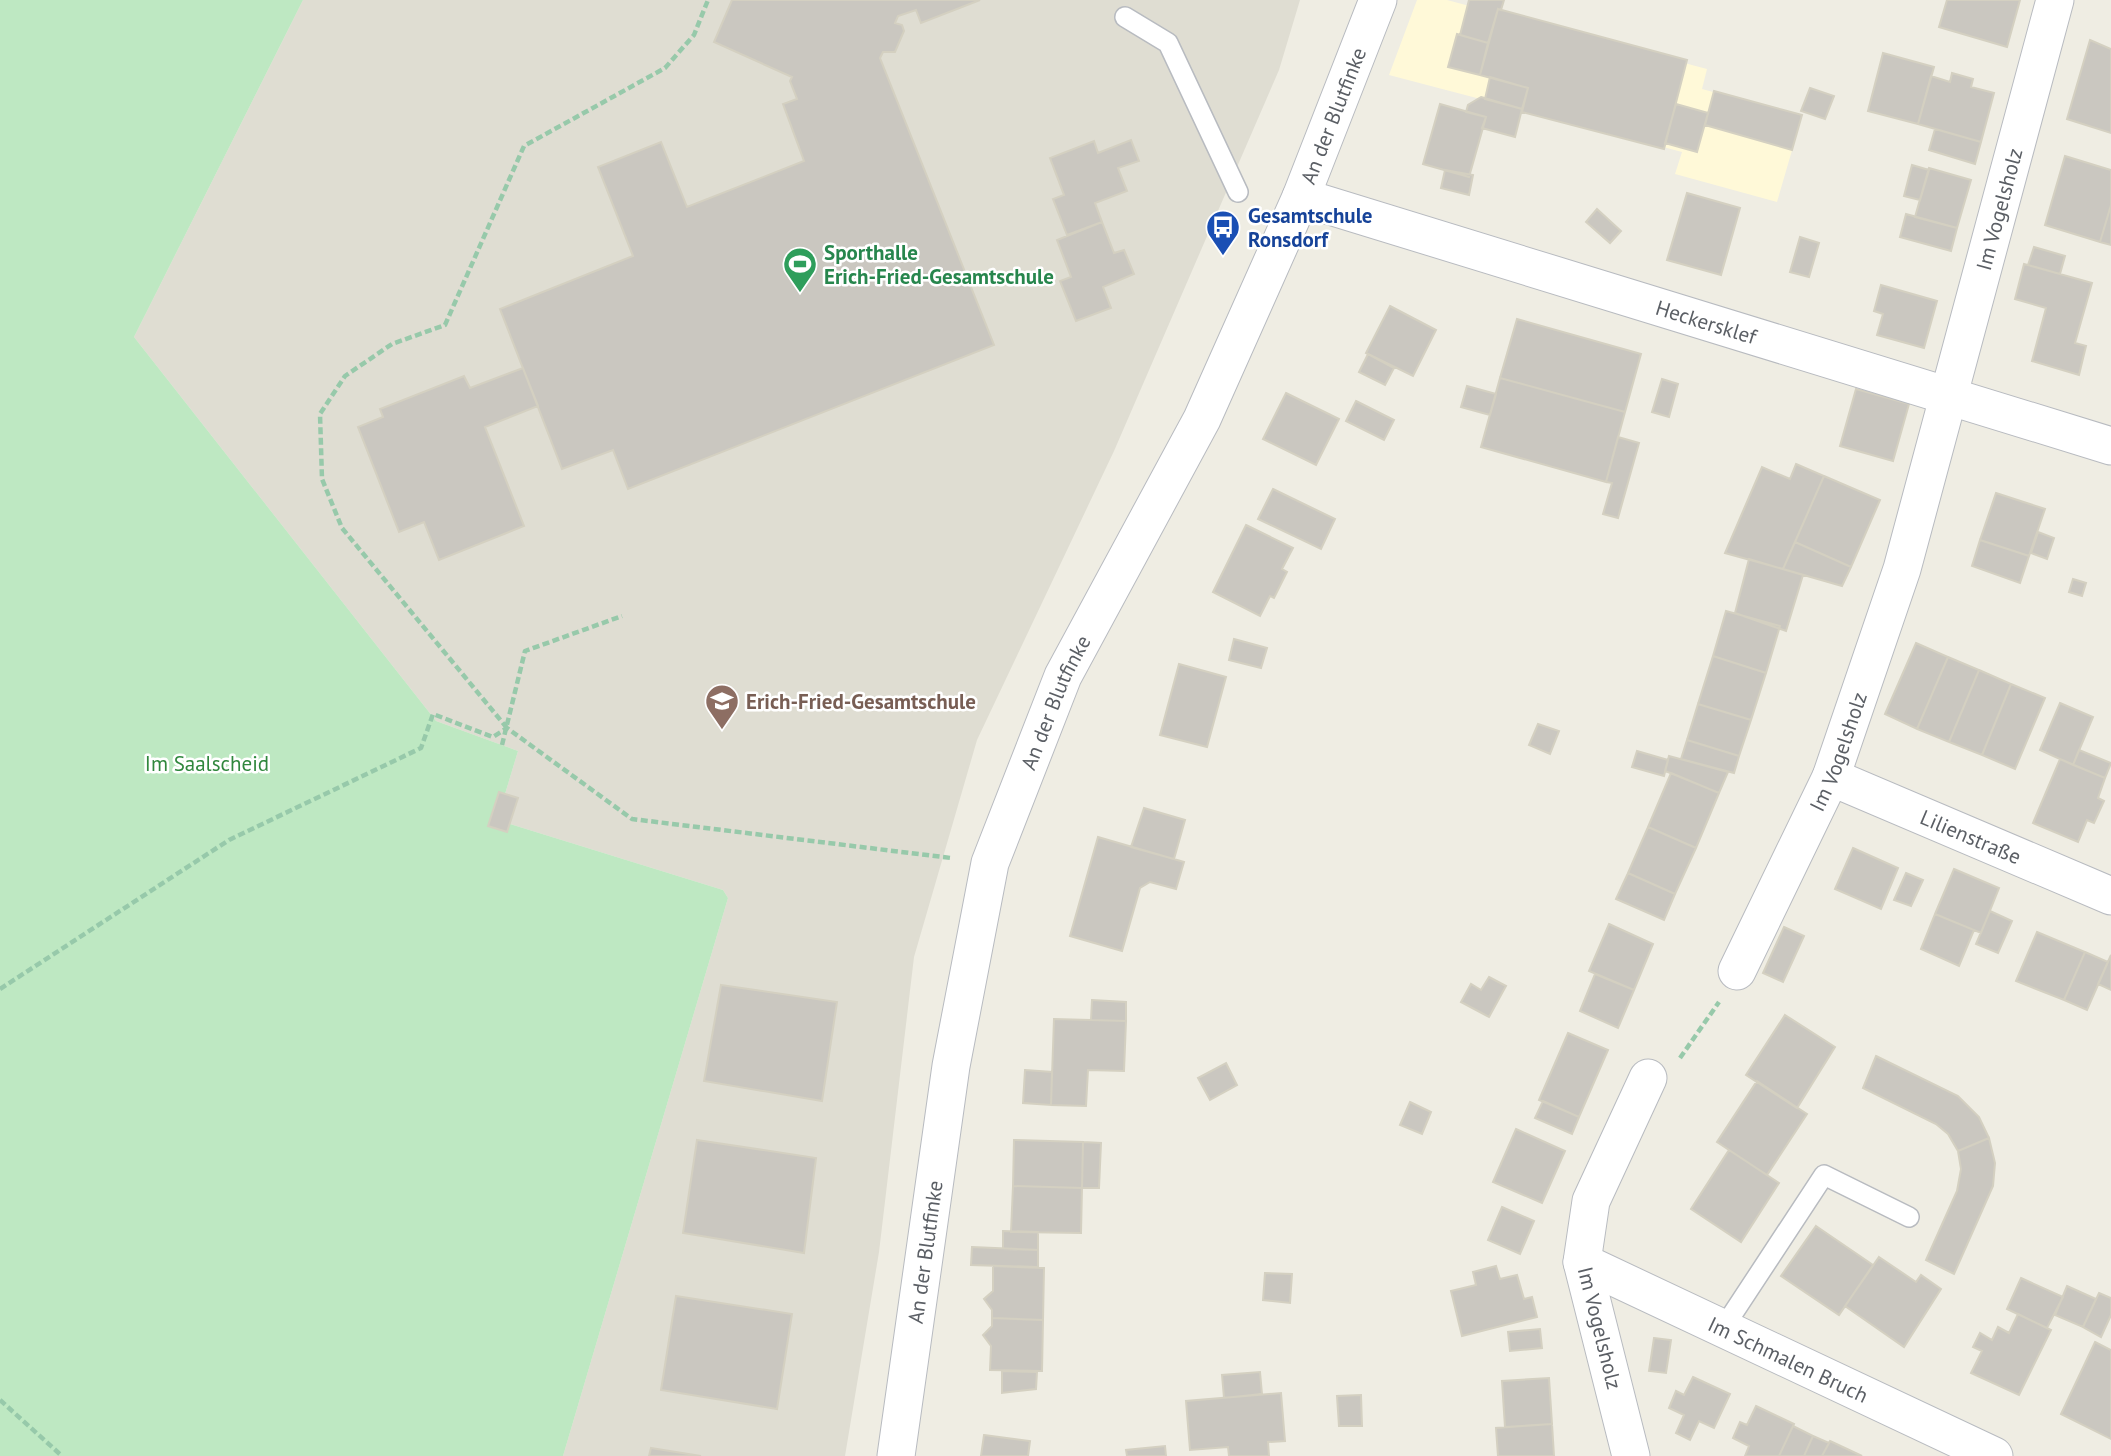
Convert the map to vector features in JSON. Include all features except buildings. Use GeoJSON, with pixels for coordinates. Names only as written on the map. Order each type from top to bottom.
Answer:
{"type":"FeatureCollection","features":[{"type":"Feature","properties":{"kind":"street","name":"An der Blutfinke"},"geometry":{"type":"LineString","coordinates":[[896,1456],[951,1066],[990,863],[1063,676],[1202,419],[1301,197],[1378,0]]}},
{"type":"Feature","properties":{"kind":"street","name":"Im Vogelsholz"},"geometry":{"type":"LineString","coordinates":[[1737,971],[1831,777],[1902,569],[2055,0]]}},
{"type":"Feature","properties":{"kind":"street","name":"Heckersklef"},"geometry":{"type":"LineString","coordinates":[[1301,197],[2111,446]]}},
{"type":"Feature","properties":{"kind":"street","name":"Lilienstraße"},"geometry":{"type":"LineString","coordinates":[[1831,777],[2111,896]]}},
{"type":"Feature","properties":{"kind":"street","name":"Im Vogelsholz"},"geometry":{"type":"LineString","coordinates":[[1631,1456],[1582,1262],[1591,1201],[1648,1078]]}},
{"type":"Feature","properties":{"kind":"street","name":"Im Schmalen Bruch"},"geometry":{"type":"LineString","coordinates":[[1582,1262],[1994,1456]]}},
{"type":"Feature","properties":{"kind":"lane"},"geometry":{"type":"LineString","coordinates":[[1125,17],[1168,43],[1238,192]]}},
{"type":"Feature","properties":{"kind":"lane"},"geometry":{"type":"LineString","coordinates":[[1724,1327],[1824,1175],[1909,1217]]}},
{"type":"Feature","properties":{"kind":"path"},"geometry":{"type":"LineString","coordinates":[[708,0],[694,35],[665,68],[524,146],[445,325],[392,344],[345,376],[320,414],[322,478],[342,528],[507,728],[632,819],[919,854]]}},
{"type":"Feature","properties":{"kind":"path"},"geometry":{"type":"LineString","coordinates":[[502,745],[524,651],[622,615]]}},
{"type":"Feature","properties":{"kind":"path"},"geometry":{"type":"LineString","coordinates":[[0,989],[229,840],[421,748],[433,714],[493,737],[507,728]]}},
{"type":"Feature","properties":{"kind":"path"},"geometry":{"type":"LineString","coordinates":[[1648,1078],[1672,1069],[1727,991],[1737,971]]}},
{"type":"Feature","properties":{"kind":"path"},"geometry":{"type":"LineString","coordinates":[[0,1400],[62,1456]]}},
{"type":"Feature","properties":{"kind":"shaded area","name":"Erich-Fried-Gesamtschule"},"geometry":{"type":"Polygon","coordinates":[[[303,0],[1300,0],[1279,70],[1114,451],[977,740],[914,957],[879,1252],[845,1456],[563,1456],[728,898],[723,890],[510,824],[505,794],[518,751],[436,721],[134,337],[303,0]]]}},
{"type":"Feature","properties":{"kind":"shaded area"},"geometry":{"type":"Polygon","coordinates":[[[1417,0],[1447,0],[1707,69],[1702,89],[1802,116],[1777,202],[1675,174],[1682,152],[1389,75],[1417,0]]]}},
{"type":"Feature","properties":{"kind":"green space","name":"Im Saalscheid"},"geometry":{"type":"Polygon","coordinates":[[[0,0],[303,0],[134,337],[436,721],[518,751],[505,794],[518,798],[510,824],[723,890],[728,898],[563,1456],[0,1456],[0,0]]]}},
{"type":"Feature","properties":{"kind":"place","name":"Gesamtschule Ronsdorf"},"geometry":{"type":"Point","coordinates":[1223,257]}},
{"type":"Feature","properties":{"kind":"place","name":"Sporthalle Erich-Fried-Gesamtschule"},"geometry":{"type":"Point","coordinates":[800,294]}},
{"type":"Feature","properties":{"kind":"place","name":"Erich-Fried-Gesamtschule"},"geometry":{"type":"Point","coordinates":[722,731]}}]}
